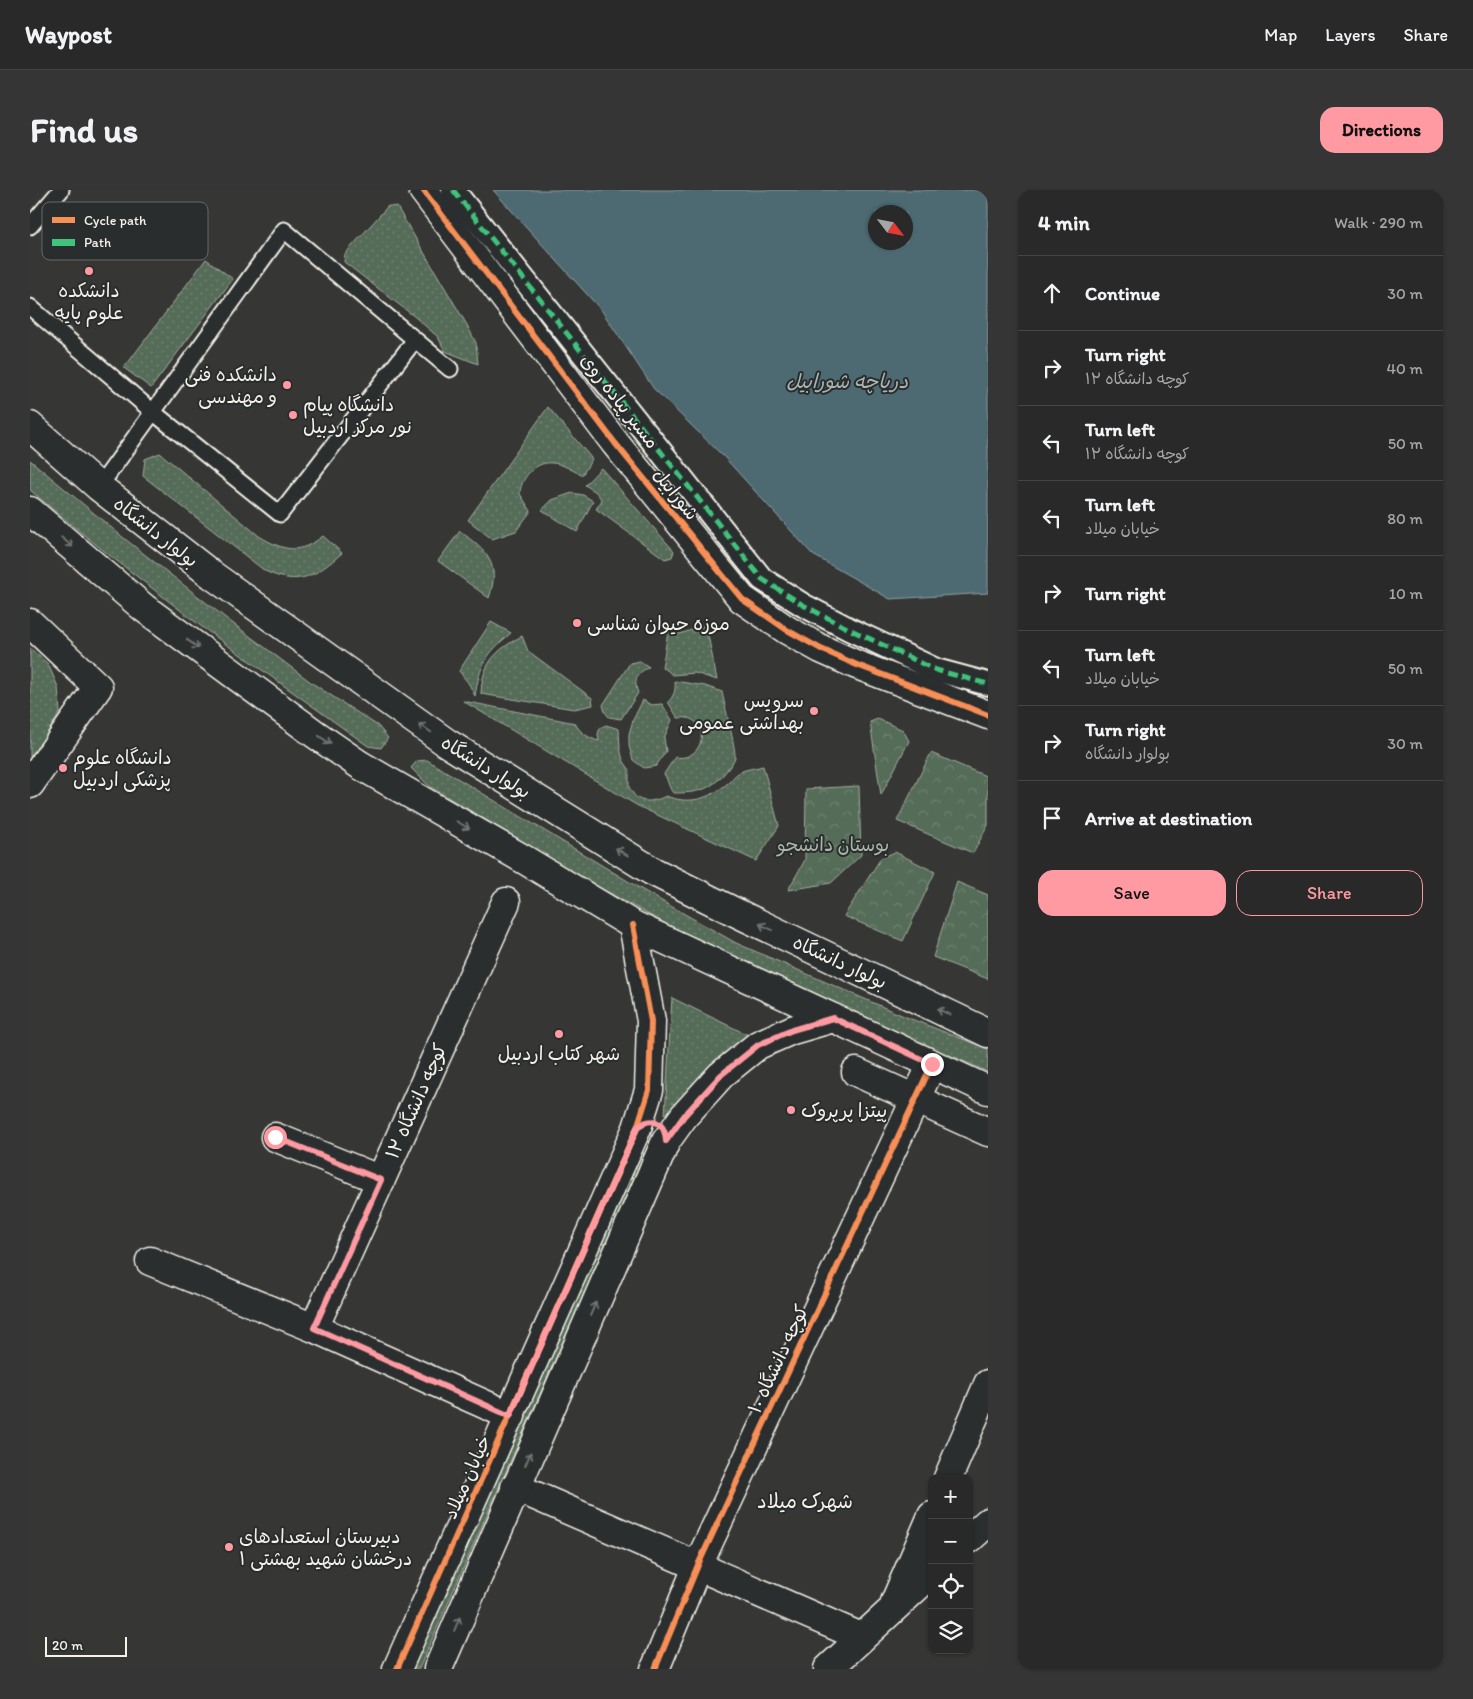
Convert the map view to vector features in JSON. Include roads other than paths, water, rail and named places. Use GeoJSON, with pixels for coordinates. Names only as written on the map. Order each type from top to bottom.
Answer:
{"type":"FeatureCollection","features":[{"type":"Feature","properties":{"kind":"street","name":"شورابیل"},"geometry":{"type":"LineString","coordinates":[[423,190],[615,443],[742,599],[787,630],[821,648],[988,715]]}},
{"type":"Feature","properties":{"kind":"street","name":"مسیر پیاده روی"},"geometry":{"type":"LineString","coordinates":[[453,190],[762,579],[803,605],[936,670],[988,684]]}},
{"type":"Feature","properties":{"kind":"street","name":"بولوار دانشگاه"},"geometry":{"type":"LineString","coordinates":[[30,426],[99,488],[212,575],[447,744],[652,871],[988,1033]]}},
{"type":"Feature","properties":{"kind":"street"},"geometry":{"type":"LineString","coordinates":[[30,511],[144,608],[360,765],[633,925],[988,1090]]}},
{"type":"Feature","properties":{"kind":"street"},"geometry":{"type":"LineString","coordinates":[[30,623],[98,687],[30,784]]}},
{"type":"Feature","properties":{"kind":"street","name":"کوچه دانشگاه ۱۲"},"geometry":{"type":"LineString","coordinates":[[314,1328],[506,902]]}},
{"type":"Feature","properties":{"kind":"street","name":"خیابان میلاد"},"geometry":{"type":"LineString","coordinates":[[397,1669],[637,1128],[649,1090],[651,1021],[633,925]]}},
{"type":"Feature","properties":{"kind":"street"},"geometry":{"type":"LineString","coordinates":[[438,1669],[666,1141],[684,1116],[721,1075],[758,1045],[792,1030],[833,1018]]}},
{"type":"Feature","properties":{"kind":"street","name":"کوچه دانشگاه ۱۰"},"geometry":{"type":"LineString","coordinates":[[655,1669],[698,1565],[932,1064]]}},
{"type":"Feature","properties":{"kind":"street"},"geometry":{"type":"LineString","coordinates":[[856,1072],[988,1132]]}},
{"type":"Feature","properties":{"kind":"street"},"geometry":{"type":"LineString","coordinates":[[637,1128],[644,1122],[653,1122],[660,1125],[666,1133],[666,1141]]}},
{"type":"Feature","properties":{"kind":"street"},"geometry":{"type":"LineString","coordinates":[[275,1137],[381,1180]]}},
{"type":"Feature","properties":{"kind":"street"},"geometry":{"type":"LineString","coordinates":[[150,1260],[314,1328],[510,1416]]}},
{"type":"Feature","properties":{"kind":"street"},"geometry":{"type":"LineString","coordinates":[[950,1474],[988,1384]]}},
{"type":"Feature","properties":{"kind":"street"},"geometry":{"type":"LineString","coordinates":[[516,1488],[862,1637]]}},
{"type":"Feature","properties":{"kind":"street"},"geometry":{"type":"LineString","coordinates":[[891,1611],[931,1519]]}},
{"type":"Feature","properties":{"kind":"street"},"geometry":{"type":"LineString","coordinates":[[973,1535],[988,1522]]}},
{"type":"Feature","properties":{"kind":"street"},"geometry":{"type":"LineString","coordinates":[[828,1669],[928,1577]]}},
{"type":"Feature","properties":{"kind":"lane"},"geometry":{"type":"LineString","coordinates":[[51,202],[61,190]]}},
{"type":"Feature","properties":{"kind":"lane"},"geometry":{"type":"LineString","coordinates":[[30,226],[42,212]]}},
{"type":"Feature","properties":{"kind":"lane"},"geometry":{"type":"LineString","coordinates":[[99,488],[284,230],[450,370]]}},
{"type":"Feature","properties":{"kind":"lane"},"geometry":{"type":"LineString","coordinates":[[30,307],[153,412],[280,514],[414,340]]}},
{"type":"Feature","properties":{"kind":"water","name":"دریاچه شورابیل"},"geometry":{"type":"Polygon","coordinates":[[[493,190],[988,190],[988,593],[890,599],[813,555],[725,458],[654,389],[602,311],[493,190]]]}},
{"type":"Feature","properties":{"kind":"place","name":"دانشکده علوم پایه"},"geometry":{"type":"Point","coordinates":[89,271]}},
{"type":"Feature","properties":{"kind":"place","name":"دانشکده فنی و مهندسی"},"geometry":{"type":"Point","coordinates":[287,385]}},
{"type":"Feature","properties":{"kind":"place","name":"دانشگاه پیام نور مرکز اردبیل"},"geometry":{"type":"Point","coordinates":[293,415]}},
{"type":"Feature","properties":{"kind":"place","name":"موزه حیوان شناسی"},"geometry":{"type":"Point","coordinates":[577,623]}},
{"type":"Feature","properties":{"kind":"place","name":"سرویس بهداشتی عمومی"},"geometry":{"type":"Point","coordinates":[814,711]}},
{"type":"Feature","properties":{"kind":"place","name":"دانشگاه علوم پزشکی اردبیل"},"geometry":{"type":"Point","coordinates":[63,768]}},
{"type":"Feature","properties":{"kind":"place","name":"شهر کتاب اردبیل"},"geometry":{"type":"Point","coordinates":[559,1034]}},
{"type":"Feature","properties":{"kind":"place","name":"پیتزا پرپروک"},"geometry":{"type":"Point","coordinates":[791,1110]}},
{"type":"Feature","properties":{"kind":"place","name":"دبیرستان استعدادهای درخشان شهید بهشتی ۱"},"geometry":{"type":"Point","coordinates":[229,1547]}},
{"type":"Feature","properties":{"kind":"district","name":"شهرک میلاد"},"geometry":{"type":"Point","coordinates":[805,1501]}},
{"type":"Feature","properties":{"kind":"park label","name":"بوستان دانشجو"},"geometry":{"type":"Point","coordinates":[833,844]}}]}
